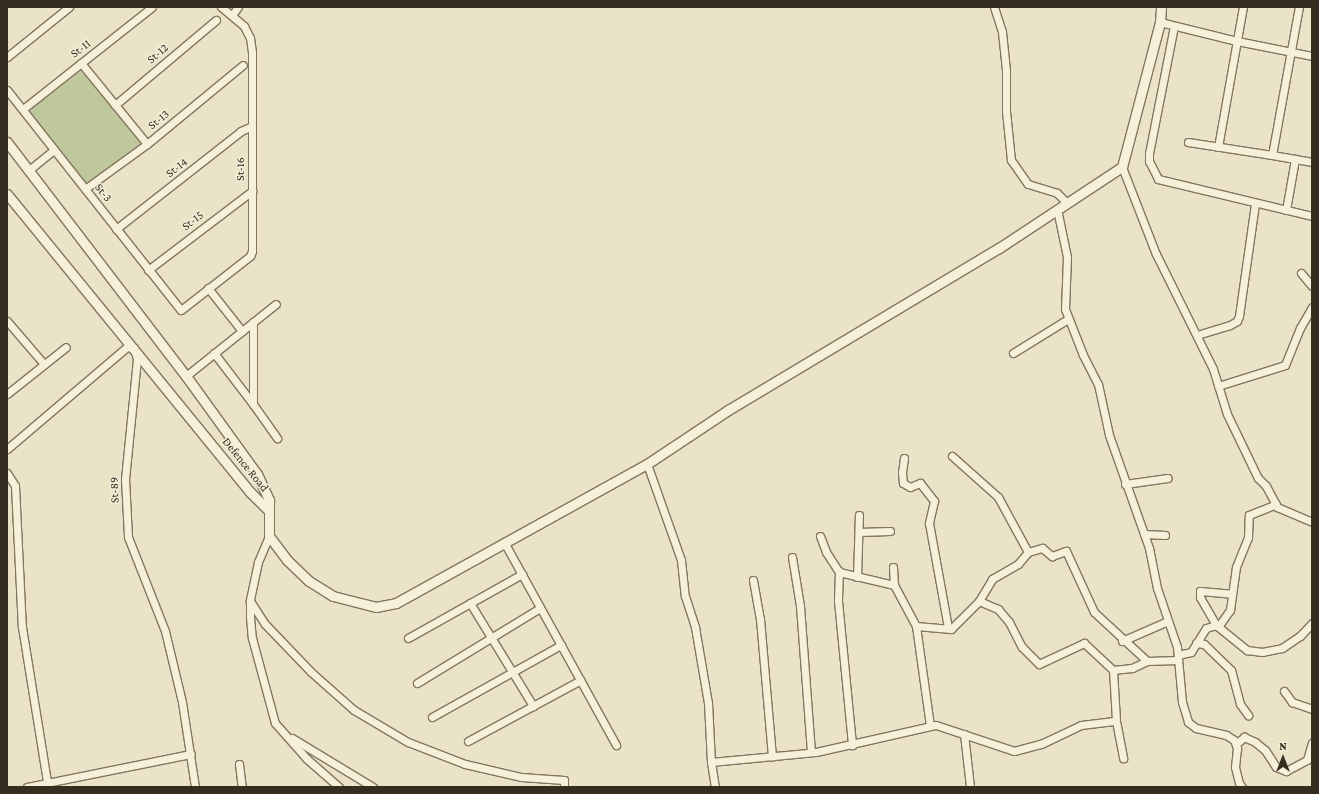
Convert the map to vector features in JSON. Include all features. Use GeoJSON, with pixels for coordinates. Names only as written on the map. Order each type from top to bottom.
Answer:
{"type":"FeatureCollection","features":[{"type":"Feature","properties":{"kind":"street"},"geometry":{"type":"LineString","coordinates":[[7,57],[70,7]]}},
{"type":"Feature","properties":{"kind":"street","name":"St-11"},"geometry":{"type":"LineString","coordinates":[[23,109],[152,7]]}},
{"type":"Feature","properties":{"kind":"street","name":"St-16"},"geometry":{"type":"LineString","coordinates":[[181,310],[250,256],[252,250],[250,38],[244,26],[221,7]]}},
{"type":"Feature","properties":{"kind":"street"},"geometry":{"type":"LineString","coordinates":[[232,15],[238,7]]}},
{"type":"Feature","properties":{"kind":"street"},"geometry":{"type":"LineString","coordinates":[[994,7],[1002,32],[1006,71],[1006,111],[1011,160],[1028,184],[1057,193],[1067,203]]}},
{"type":"Feature","properties":{"kind":"street"},"geometry":{"type":"LineString","coordinates":[[1160,7],[1160,22],[1122,167],[1156,254],[1197,335],[1218,386],[1227,414],[1240,442],[1276,504],[1312,522]]}},
{"type":"Feature","properties":{"kind":"street"},"geometry":{"type":"LineString","coordinates":[[1218,147],[1243,7]]}},
{"type":"Feature","properties":{"kind":"street"},"geometry":{"type":"LineString","coordinates":[[1272,155],[1299,7]]}},
{"type":"Feature","properties":{"kind":"street","name":"St-12"},"geometry":{"type":"LineString","coordinates":[[115,105],[216,20]]}},
{"type":"Feature","properties":{"kind":"street"},"geometry":{"type":"LineString","coordinates":[[1160,22],[1237,41],[1312,56]]}},
{"type":"Feature","properties":{"kind":"street"},"geometry":{"type":"LineString","coordinates":[[1174,26],[1149,153],[1152,168],[1158,179],[1164,182],[1312,216]]}},
{"type":"Feature","properties":{"kind":"street"},"geometry":{"type":"LineString","coordinates":[[81,63],[147,144]]}},
{"type":"Feature","properties":{"kind":"street","name":"St-13"},"geometry":{"type":"LineString","coordinates":[[85,189],[147,144],[243,65]]}},
{"type":"Feature","properties":{"kind":"street","name":"St-3"},"geometry":{"type":"LineString","coordinates":[[7,90],[181,310]]}},
{"type":"Feature","properties":{"kind":"street","name":"St-14"},"geometry":{"type":"LineString","coordinates":[[116,229],[241,131],[252,126]]}},
{"type":"Feature","properties":{"kind":"street"},"geometry":{"type":"LineString","coordinates":[[7,142],[186,376],[257,474],[268,500],[268,510]]}},
{"type":"Feature","properties":{"kind":"street"},"geometry":{"type":"LineString","coordinates":[[1188,142],[1312,162]]}},
{"type":"Feature","properties":{"kind":"street"},"geometry":{"type":"LineString","coordinates":[[29,170],[54,150]]}},
{"type":"Feature","properties":{"kind":"street"},"geometry":{"type":"LineString","coordinates":[[1286,210],[1295,159]]}},
{"type":"Feature","properties":{"kind":"street"},"geometry":{"type":"LineString","coordinates":[[270,536],[287,560],[309,581],[333,596],[376,608],[396,603],[647,464],[728,410],[992,252],[1122,167]]}},
{"type":"Feature","properties":{"kind":"street","name":"St-15"},"geometry":{"type":"LineString","coordinates":[[148,270],[252,191]]}},
{"type":"Feature","properties":{"kind":"street","name":"Defence Road"},"geometry":{"type":"LineString","coordinates":[[7,194],[250,492],[268,510],[270,536],[258,562],[250,601],[252,638],[275,723],[307,759],[339,787]]}},
{"type":"Feature","properties":{"kind":"street"},"geometry":{"type":"LineString","coordinates":[[1197,335],[1230,325],[1237,321],[1239,316],[1255,203]]}},
{"type":"Feature","properties":{"kind":"street"},"geometry":{"type":"LineString","coordinates":[[1057,209],[1067,257],[1064,292],[1068,319],[1098,384],[1108,435],[1144,534],[1157,588],[1178,658],[1182,702],[1188,722],[1196,728],[1226,735],[1236,744]]}},
{"type":"Feature","properties":{"kind":"street"},"geometry":{"type":"LineString","coordinates":[[1301,273],[1312,286]]}},
{"type":"Feature","properties":{"kind":"street"},"geometry":{"type":"LineString","coordinates":[[208,288],[242,331]]}},
{"type":"Feature","properties":{"kind":"street"},"geometry":{"type":"LineString","coordinates":[[186,376],[276,304]]}},
{"type":"Feature","properties":{"kind":"street"},"geometry":{"type":"LineString","coordinates":[[1218,386],[1285,365],[1300,328],[1312,307]]}},
{"type":"Feature","properties":{"kind":"street"},"geometry":{"type":"LineString","coordinates":[[1013,353],[1068,319]]}},
{"type":"Feature","properties":{"kind":"street"},"geometry":{"type":"LineString","coordinates":[[7,321],[44,364]]}},
{"type":"Feature","properties":{"kind":"street"},"geometry":{"type":"LineString","coordinates":[[253,322],[253,404]]}},
{"type":"Feature","properties":{"kind":"street"},"geometry":{"type":"LineString","coordinates":[[7,394],[66,347]]}},
{"type":"Feature","properties":{"kind":"street"},"geometry":{"type":"LineString","coordinates":[[7,449],[127,347],[134,348]]}},
{"type":"Feature","properties":{"kind":"street","name":"St-89"},"geometry":{"type":"LineString","coordinates":[[134,348],[137,359],[125,479],[128,538],[165,631],[192,754],[195,787]]}},
{"type":"Feature","properties":{"kind":"street"},"geometry":{"type":"LineString","coordinates":[[214,353],[277,438]]}},
{"type":"Feature","properties":{"kind":"street"},"geometry":{"type":"LineString","coordinates":[[952,456],[998,497],[1028,552]]}},
{"type":"Feature","properties":{"kind":"street"},"geometry":{"type":"LineString","coordinates":[[904,458],[902,472],[903,483],[910,487],[920,483],[934,501],[929,522],[948,628]]}},
{"type":"Feature","properties":{"kind":"street"},"geometry":{"type":"LineString","coordinates":[[647,464],[681,560],[685,596],[695,627],[707,696],[711,762],[715,787]]}},
{"type":"Feature","properties":{"kind":"street"},"geometry":{"type":"LineString","coordinates":[[7,473],[15,486],[22,627],[48,785]]}},
{"type":"Feature","properties":{"kind":"street"},"geometry":{"type":"LineString","coordinates":[[1125,484],[1168,478]]}},
{"type":"Feature","properties":{"kind":"street"},"geometry":{"type":"LineString","coordinates":[[1113,670],[1132,668],[1147,661],[1178,658],[1191,652],[1206,628],[1217,626],[1228,614],[1236,566],[1247,543],[1249,515],[1276,504]]}},
{"type":"Feature","properties":{"kind":"street"},"geometry":{"type":"LineString","coordinates":[[857,577],[859,516]]}},
{"type":"Feature","properties":{"kind":"street"},"geometry":{"type":"LineString","coordinates":[[858,532],[890,532]]}},
{"type":"Feature","properties":{"kind":"street"},"geometry":{"type":"LineString","coordinates":[[1144,534],[1165,535]]}},
{"type":"Feature","properties":{"kind":"street"},"geometry":{"type":"LineString","coordinates":[[820,536],[826,552],[839,571],[838,601],[852,745]]}},
{"type":"Feature","properties":{"kind":"street"},"geometry":{"type":"LineString","coordinates":[[504,542],[616,745]]}},
{"type":"Feature","properties":{"kind":"street"},"geometry":{"type":"LineString","coordinates":[[916,626],[952,628],[979,601],[992,578],[1018,564],[1028,552],[1042,548],[1052,556],[1066,552],[1094,612],[1122,641],[1147,661]]}},
{"type":"Feature","properties":{"kind":"street"},"geometry":{"type":"LineString","coordinates":[[792,558],[800,606],[811,752]]}},
{"type":"Feature","properties":{"kind":"street"},"geometry":{"type":"LineString","coordinates":[[893,567],[894,585],[916,626],[930,726]]}},
{"type":"Feature","properties":{"kind":"street"},"geometry":{"type":"LineString","coordinates":[[839,571],[857,577],[894,585]]}},
{"type":"Feature","properties":{"kind":"street"},"geometry":{"type":"LineString","coordinates":[[408,638],[522,574]]}},
{"type":"Feature","properties":{"kind":"street"},"geometry":{"type":"LineString","coordinates":[[753,580],[760,619],[772,756]]}},
{"type":"Feature","properties":{"kind":"street"},"geometry":{"type":"LineString","coordinates":[[1232,594],[1200,591],[1200,597],[1217,626],[1248,650],[1262,652],[1282,648],[1300,636],[1312,623]]}},
{"type":"Feature","properties":{"kind":"street"},"geometry":{"type":"LineString","coordinates":[[250,601],[265,624],[311,672],[360,714],[408,742],[465,764],[521,777],[564,780],[564,787]]}},
{"type":"Feature","properties":{"kind":"street"},"geometry":{"type":"LineString","coordinates":[[979,601],[998,609],[1022,647],[1039,664],[1084,643],[1113,670],[1116,721],[1123,758]]}},
{"type":"Feature","properties":{"kind":"street"},"geometry":{"type":"LineString","coordinates":[[470,603],[514,672],[533,706]]}},
{"type":"Feature","properties":{"kind":"street"},"geometry":{"type":"LineString","coordinates":[[417,683],[540,608]]}},
{"type":"Feature","properties":{"kind":"street"},"geometry":{"type":"LineString","coordinates":[[1122,641],[1168,621]]}},
{"type":"Feature","properties":{"kind":"street"},"geometry":{"type":"LineString","coordinates":[[1196,643],[1204,644],[1230,670],[1236,694],[1248,715]]}},
{"type":"Feature","properties":{"kind":"street"},"geometry":{"type":"LineString","coordinates":[[432,717],[561,645]]}},
{"type":"Feature","properties":{"kind":"street"},"geometry":{"type":"LineString","coordinates":[[468,741],[580,680]]}},
{"type":"Feature","properties":{"kind":"street"},"geometry":{"type":"LineString","coordinates":[[1284,691],[1292,702],[1312,709]]}},
{"type":"Feature","properties":{"kind":"street"},"geometry":{"type":"LineString","coordinates":[[711,762],[811,752],[852,745],[936,725],[1014,751],[1041,744],[1081,725],[1116,721]]}},
{"type":"Feature","properties":{"kind":"street"},"geometry":{"type":"LineString","coordinates":[[964,734],[970,787]]}},
{"type":"Feature","properties":{"kind":"street"},"geometry":{"type":"LineString","coordinates":[[287,735],[373,787]]}},
{"type":"Feature","properties":{"kind":"street"},"geometry":{"type":"LineString","coordinates":[[1242,787],[1235,767],[1236,744],[1244,737],[1255,742],[1265,750],[1276,767],[1286,771],[1307,760],[1312,743]]}},
{"type":"Feature","properties":{"kind":"street"},"geometry":{"type":"LineString","coordinates":[[27,787],[48,785],[192,754]]}},
{"type":"Feature","properties":{"kind":"street"},"geometry":{"type":"LineString","coordinates":[[239,764],[242,787]]}},
{"type":"Feature","properties":{"kind":"green space"},"geometry":{"type":"Polygon","coordinates":[[[81,63],[147,144],[85,189],[23,109],[81,63]]]}}]}
